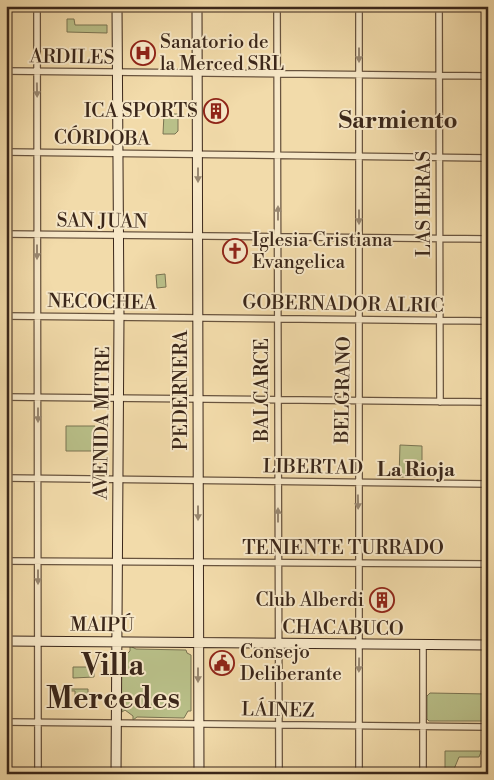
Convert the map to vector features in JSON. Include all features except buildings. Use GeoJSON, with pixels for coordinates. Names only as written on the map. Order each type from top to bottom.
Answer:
{"type":"FeatureCollection","features":[{"type":"Feature","properties":{"kind":"street"},"geometry":{"type":"LineString","coordinates":[[37,6],[38,774]]}},
{"type":"Feature","properties":{"kind":"street","name":"AVENIDA MITRE"},"geometry":{"type":"LineString","coordinates":[[116,774],[119,317],[117,6]]}},
{"type":"Feature","properties":{"kind":"street","name":"PEDERNERA"},"geometry":{"type":"LineString","coordinates":[[198,6],[198,774]]}},
{"type":"Feature","properties":{"kind":"street","name":"BALCARCE"},"geometry":{"type":"LineString","coordinates":[[277,6],[279,774]]}},
{"type":"Feature","properties":{"kind":"street","name":"BELGRANO"},"geometry":{"type":"LineString","coordinates":[[359,6],[359,319],[357,401],[359,774]]}},
{"type":"Feature","properties":{"kind":"street","name":"LAS HERAS"},"geometry":{"type":"LineString","coordinates":[[439,6],[440,402]]}},
{"type":"Feature","properties":{"kind":"street","name":"ARDILES"},"geometry":{"type":"LineString","coordinates":[[6,71],[488,76]]}},
{"type":"Feature","properties":{"kind":"street","name":"CÓRDOBA"},"geometry":{"type":"LineString","coordinates":[[6,152],[198,156],[488,158]]}},
{"type":"Feature","properties":{"kind":"street","name":"SAN JUAN"},"geometry":{"type":"LineString","coordinates":[[6,234],[118,237],[488,239]]}},
{"type":"Feature","properties":{"kind":"street","name":"NECOCHEA"},"geometry":{"type":"LineString","coordinates":[[6,316],[198,318]]}},
{"type":"Feature","properties":{"kind":"street","name":"GOBERNADOR ALRIC"},"geometry":{"type":"LineString","coordinates":[[198,318],[488,321]]}},
{"type":"Feature","properties":{"kind":"street"},"geometry":{"type":"LineString","coordinates":[[6,397],[488,402]]}},
{"type":"Feature","properties":{"kind":"street"},"geometry":{"type":"LineString","coordinates":[[6,478],[117,478],[198,481]]}},
{"type":"Feature","properties":{"kind":"street","name":"LIBERTAD"},"geometry":{"type":"LineString","coordinates":[[198,481],[488,484]]}},
{"type":"Feature","properties":{"kind":"street","name":"TENIENTE TURRADO"},"geometry":{"type":"LineString","coordinates":[[6,561],[116,560],[488,564]]}},
{"type":"Feature","properties":{"kind":"street","name":"MAIPÚ"},"geometry":{"type":"LineString","coordinates":[[6,641],[198,642]]}},
{"type":"Feature","properties":{"kind":"street","name":"CHACABUCO"},"geometry":{"type":"LineString","coordinates":[[198,642],[488,645]]}},
{"type":"Feature","properties":{"kind":"street"},"geometry":{"type":"LineString","coordinates":[[423,645],[423,774]]}},
{"type":"Feature","properties":{"kind":"street","name":"LÁINEZ"},"geometry":{"type":"LineString","coordinates":[[6,722],[488,727]]}},
{"type":"Feature","properties":{"kind":"green space"},"geometry":{"type":"Polygon","coordinates":[[[67,19],[74,19],[75,25],[107,25],[107,33],[67,32],[67,19]]]}},
{"type":"Feature","properties":{"kind":"green space"},"geometry":{"type":"Polygon","coordinates":[[[164,114],[178,114],[178,131],[175,134],[163,134],[164,114]]]}},
{"type":"Feature","properties":{"kind":"green space"},"geometry":{"type":"Polygon","coordinates":[[[165,274],[166,287],[157,288],[156,275],[165,274]]]}},
{"type":"Feature","properties":{"kind":"green space"},"geometry":{"type":"Polygon","coordinates":[[[66,426],[95,426],[95,451],[66,451],[66,426]]]}},
{"type":"Feature","properties":{"kind":"green space"},"geometry":{"type":"Polygon","coordinates":[[[400,445],[422,446],[422,477],[399,477],[400,445]]]}},
{"type":"Feature","properties":{"kind":"green space"},"geometry":{"type":"Polygon","coordinates":[[[130,646],[136,649],[186,650],[191,655],[191,711],[188,711],[184,718],[137,717],[133,720],[133,716],[125,710],[122,712],[120,653],[126,655],[130,651],[130,646]]]}},
{"type":"Feature","properties":{"kind":"green space"},"geometry":{"type":"Polygon","coordinates":[[[73,667],[94,667],[94,677],[73,678],[73,667]]]}},
{"type":"Feature","properties":{"kind":"green space"},"geometry":{"type":"Polygon","coordinates":[[[61,689],[88,689],[88,693],[94,693],[94,699],[75,699],[75,691],[61,691],[61,689]]]}},
{"type":"Feature","properties":{"kind":"green space"},"geometry":{"type":"Polygon","coordinates":[[[430,693],[488,694],[488,721],[429,721],[427,719],[427,696],[430,693]]]}},
{"type":"Feature","properties":{"kind":"green space"},"geometry":{"type":"Polygon","coordinates":[[[445,751],[481,752],[479,757],[459,757],[452,774],[445,774],[445,751]]]}},
{"type":"Feature","properties":{"kind":"place","name":"Sanatorio de la Merced SRL"},"geometry":{"type":"Point","coordinates":[143,53]}},
{"type":"Feature","properties":{"kind":"place","name":"ICA SPORTS"},"geometry":{"type":"Point","coordinates":[216,111]}},
{"type":"Feature","properties":{"kind":"place","name":"Iglesia Cristiana Evangelica"},"geometry":{"type":"Point","coordinates":[235,251]}},
{"type":"Feature","properties":{"kind":"place","name":"Club Alberdi"},"geometry":{"type":"Point","coordinates":[382,600]}},
{"type":"Feature","properties":{"kind":"place","name":"Consejo Deliberante"},"geometry":{"type":"Point","coordinates":[222,663]}},
{"type":"Feature","properties":{"kind":"district","name":"Sarmiento"},"geometry":{"type":"Point","coordinates":[398,121]}},
{"type":"Feature","properties":{"kind":"district","name":"La Rioja"},"geometry":{"type":"Point","coordinates":[416,470]}},
{"type":"Feature","properties":{"kind":"district","name":"Villa Mercedes"},"geometry":{"type":"Point","coordinates":[113,683]}}]}
